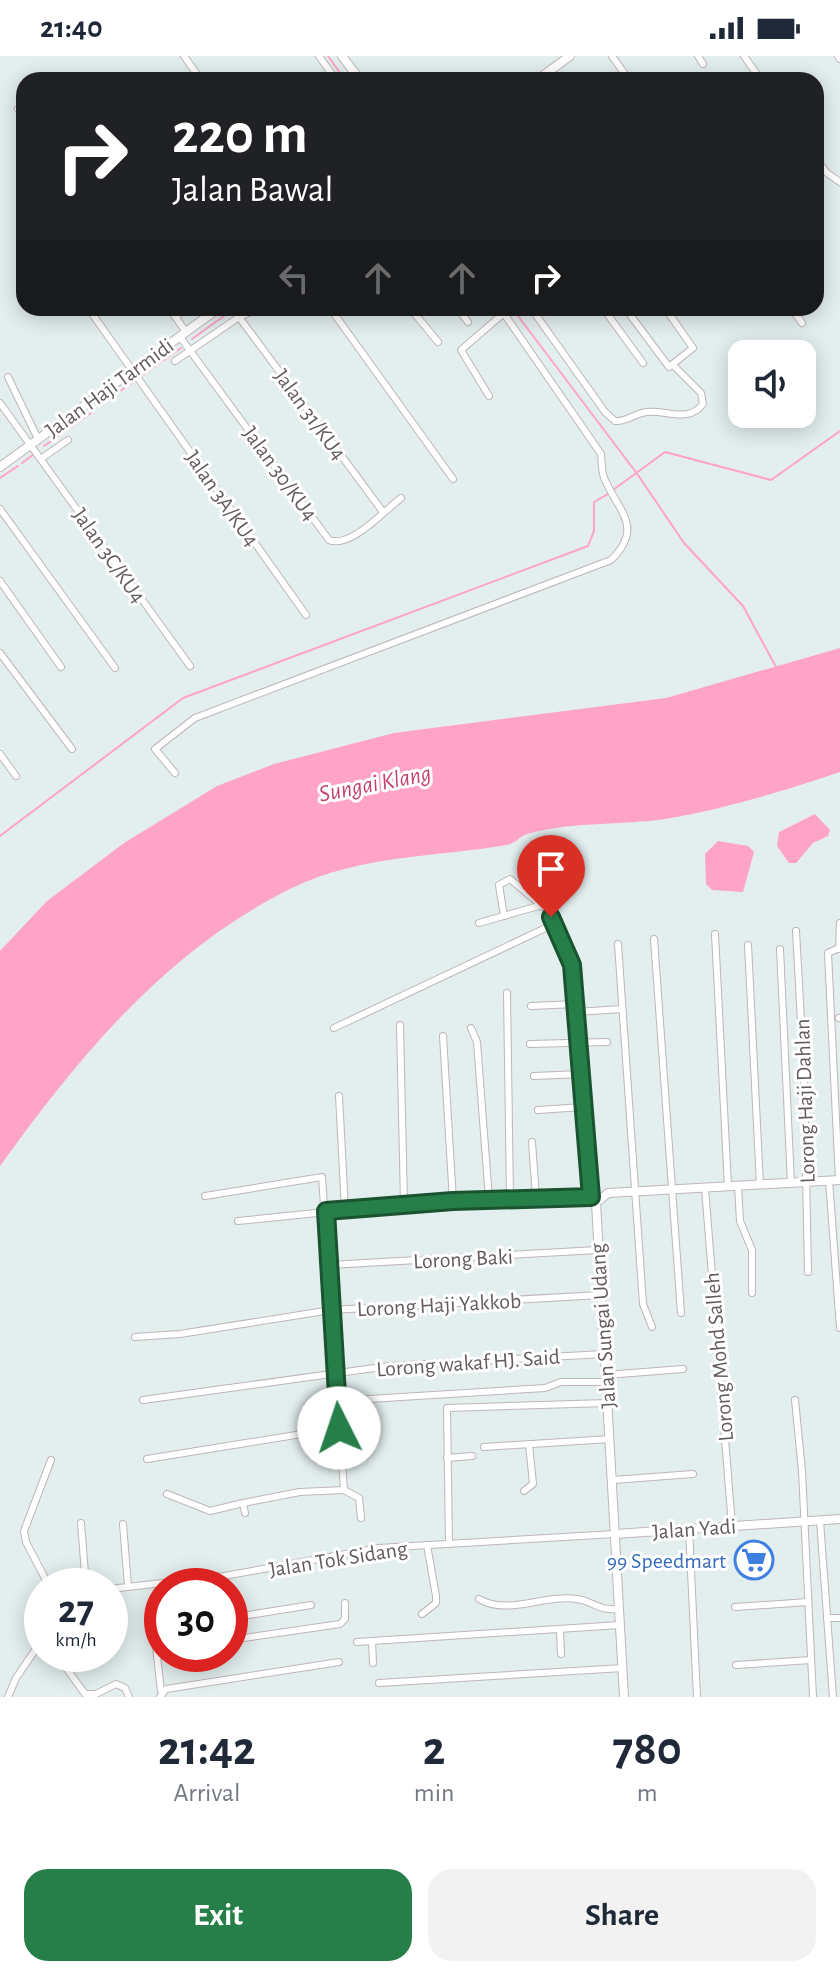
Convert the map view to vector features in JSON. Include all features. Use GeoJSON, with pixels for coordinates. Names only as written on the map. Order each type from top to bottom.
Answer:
{"type":"FeatureCollection","features":[{"type":"Feature","properties":{"kind":"street"},"geometry":{"type":"LineString","coordinates":[[554,72],[570,56]]}},
{"type":"Feature","properties":{"kind":"street"},"geometry":{"type":"LineString","coordinates":[[698,56],[703,64]]}},
{"type":"Feature","properties":{"kind":"street"},"geometry":{"type":"LineString","coordinates":[[824,169],[840,182]]}},
{"type":"Feature","properties":{"kind":"street","name":"Jalan 3A/KU4"},"geometry":{"type":"LineString","coordinates":[[94,316],[306,615]]}},
{"type":"Feature","properties":{"kind":"street","name":"Jalan Haji Tarmidi"},"geometry":{"type":"LineString","coordinates":[[0,467],[136,376],[208,316]]}},
{"type":"Feature","properties":{"kind":"street"},"geometry":{"type":"LineString","coordinates":[[336,316],[453,479]]}},
{"type":"Feature","properties":{"kind":"street"},"geometry":{"type":"LineString","coordinates":[[417,316],[438,342]]}},
{"type":"Feature","properties":{"kind":"street"},"geometry":{"type":"LineString","coordinates":[[463,316],[468,322]]}},
{"type":"Feature","properties":{"kind":"street"},"geometry":{"type":"LineString","coordinates":[[489,396],[461,350],[496,316]]}},
{"type":"Feature","properties":{"kind":"street"},"geometry":{"type":"LineString","coordinates":[[175,773],[155,749],[195,718],[611,560],[626,541],[627,520],[606,483],[601,454],[591,435],[506,316]]}},
{"type":"Feature","properties":{"kind":"street"},"geometry":{"type":"LineString","coordinates":[[537,316],[605,412],[615,421],[649,411],[684,415],[698,411],[703,404],[701,393],[672,366],[631,316]]}},
{"type":"Feature","properties":{"kind":"street"},"geometry":{"type":"LineString","coordinates":[[609,316],[643,363]]}},
{"type":"Feature","properties":{"kind":"street"},"geometry":{"type":"LineString","coordinates":[[671,316],[693,346],[693,351],[672,366]]}},
{"type":"Feature","properties":{"kind":"street"},"geometry":{"type":"LineString","coordinates":[[797,316],[802,323]]}},
{"type":"Feature","properties":{"kind":"street","name":"Jalan 30/KU4"},"geometry":{"type":"LineString","coordinates":[[176,317],[191,350],[329,540],[343,542],[401,498]]}},
{"type":"Feature","properties":{"kind":"street"},"geometry":{"type":"LineString","coordinates":[[175,361],[239,317]]}},
{"type":"Feature","properties":{"kind":"street","name":"Jalan 31/KU4"},"geometry":{"type":"LineString","coordinates":[[239,317],[383,512]]}},
{"type":"Feature","properties":{"kind":"street"},"geometry":{"type":"LineString","coordinates":[[8,377],[20,395],[34,442]]}},
{"type":"Feature","properties":{"kind":"street"},"geometry":{"type":"LineString","coordinates":[[0,403],[34,442]]}},
{"type":"Feature","properties":{"kind":"street"},"geometry":{"type":"LineString","coordinates":[[42,458],[68,440]]}},
{"type":"Feature","properties":{"kind":"street","name":"Jalan 3C/KU4"},"geometry":{"type":"LineString","coordinates":[[34,442],[42,458],[190,666]]}},
{"type":"Feature","properties":{"kind":"street"},"geometry":{"type":"LineString","coordinates":[[0,509],[115,668]]}},
{"type":"Feature","properties":{"kind":"street"},"geometry":{"type":"LineString","coordinates":[[0,581],[61,667]]}},
{"type":"Feature","properties":{"kind":"street"},"geometry":{"type":"LineString","coordinates":[[0,653],[72,749]]}},
{"type":"Feature","properties":{"kind":"street"},"geometry":{"type":"LineString","coordinates":[[0,754],[16,776]]}},
{"type":"Feature","properties":{"kind":"street"},"geometry":{"type":"LineString","coordinates":[[504,916],[499,885],[505,879],[514,880],[542,905],[566,948],[576,1004],[583,1107],[595,1198]]}},
{"type":"Feature","properties":{"kind":"street"},"geometry":{"type":"LineString","coordinates":[[479,923],[542,905]]}},
{"type":"Feature","properties":{"kind":"street"},"geometry":{"type":"LineString","coordinates":[[840,923],[839,949],[828,953],[840,1328]]}},
{"type":"Feature","properties":{"kind":"street"},"geometry":{"type":"LineString","coordinates":[[334,1028],[556,927]]}},
{"type":"Feature","properties":{"kind":"street","name":"Lorong Haji Dahlan"},"geometry":{"type":"LineString","coordinates":[[796,931],[808,1272]]}},
{"type":"Feature","properties":{"kind":"street"},"geometry":{"type":"LineString","coordinates":[[715,934],[733,1186],[740,1221],[752,1250],[752,1293]]}},
{"type":"Feature","properties":{"kind":"street"},"geometry":{"type":"LineString","coordinates":[[654,939],[681,1313]]}},
{"type":"Feature","properties":{"kind":"street"},"geometry":{"type":"LineString","coordinates":[[618,944],[643,1304],[652,1327]]}},
{"type":"Feature","properties":{"kind":"street"},"geometry":{"type":"LineString","coordinates":[[748,945],[760,1185]]}},
{"type":"Feature","properties":{"kind":"street"},"geometry":{"type":"LineString","coordinates":[[780,949],[791,1183]]}},
{"type":"Feature","properties":{"kind":"street"},"geometry":{"type":"LineString","coordinates":[[507,993],[510,1198]]}},
{"type":"Feature","properties":{"kind":"street"},"geometry":{"type":"LineString","coordinates":[[531,1006],[576,1004]]}},
{"type":"Feature","properties":{"kind":"street"},"geometry":{"type":"LineString","coordinates":[[576,1012],[622,1009]]}},
{"type":"Feature","properties":{"kind":"street"},"geometry":{"type":"LineString","coordinates":[[400,1025],[404,1204]]}},
{"type":"Feature","properties":{"kind":"street"},"geometry":{"type":"LineString","coordinates":[[471,1028],[477,1042],[489,1199]]}},
{"type":"Feature","properties":{"kind":"street"},"geometry":{"type":"LineString","coordinates":[[443,1036],[453,1201]]}},
{"type":"Feature","properties":{"kind":"street"},"geometry":{"type":"LineString","coordinates":[[530,1044],[607,1042]]}},
{"type":"Feature","properties":{"kind":"street"},"geometry":{"type":"LineString","coordinates":[[534,1076],[581,1074]]}},
{"type":"Feature","properties":{"kind":"street"},"geometry":{"type":"LineString","coordinates":[[339,1096],[345,1209]]}},
{"type":"Feature","properties":{"kind":"street"},"geometry":{"type":"LineString","coordinates":[[538,1110],[583,1107]]}},
{"type":"Feature","properties":{"kind":"street"},"geometry":{"type":"LineString","coordinates":[[532,1142],[536,1197]]}},
{"type":"Feature","properties":{"kind":"street"},"geometry":{"type":"LineString","coordinates":[[205,1196],[322,1177],[344,1490]]}},
{"type":"Feature","properties":{"kind":"street"},"geometry":{"type":"LineString","coordinates":[[238,1221],[404,1204],[536,1197],[595,1198],[608,1193],[836,1180]]}},
{"type":"Feature","properties":{"kind":"street","name":"Lorong Mohd Salleh"},"geometry":{"type":"LineString","coordinates":[[705,1188],[732,1526]]}},
{"type":"Feature","properties":{"kind":"street","name":"Jalan Sungai Udang"},"geometry":{"type":"LineString","coordinates":[[595,1198],[613,1480],[622,1697]]}},
{"type":"Feature","properties":{"kind":"street","name":"Lorong Baki"},"geometry":{"type":"LineString","coordinates":[[329,1265],[597,1250]]}},
{"type":"Feature","properties":{"kind":"street","name":"Lorong Haji Yakkob"},"geometry":{"type":"LineString","coordinates":[[135,1337],[180,1334],[331,1310],[600,1295]]}},
{"type":"Feature","properties":{"kind":"street","name":"Lorong wakaf HJ. Said"},"geometry":{"type":"LineString","coordinates":[[143,1400],[335,1372],[604,1354]]}},
{"type":"Feature","properties":{"kind":"street"},"geometry":{"type":"LineString","coordinates":[[337,1401],[550,1388],[561,1382],[683,1369]]}},
{"type":"Feature","properties":{"kind":"street"},"geometry":{"type":"LineString","coordinates":[[449,1544],[444,1412],[449,1408],[454,1394]]}},
{"type":"Feature","properties":{"kind":"street"},"geometry":{"type":"LineString","coordinates":[[795,1400],[813,1697]]}},
{"type":"Feature","properties":{"kind":"street"},"geometry":{"type":"LineString","coordinates":[[449,1408],[607,1403]]}},
{"type":"Feature","properties":{"kind":"street"},"geometry":{"type":"LineString","coordinates":[[147,1459],[339,1428]]}},
{"type":"Feature","properties":{"kind":"street"},"geometry":{"type":"LineString","coordinates":[[484,1447],[610,1439]]}},
{"type":"Feature","properties":{"kind":"street"},"geometry":{"type":"LineString","coordinates":[[524,1491],[533,1484],[529,1444]]}},
{"type":"Feature","properties":{"kind":"street"},"geometry":{"type":"LineString","coordinates":[[447,1458],[472,1456]]}},
{"type":"Feature","properties":{"kind":"street"},"geometry":{"type":"LineString","coordinates":[[41,1568],[24,1531],[51,1460]]}},
{"type":"Feature","properties":{"kind":"street"},"geometry":{"type":"LineString","coordinates":[[613,1480],[693,1474]]}},
{"type":"Feature","properties":{"kind":"street"},"geometry":{"type":"LineString","coordinates":[[167,1494],[210,1511],[300,1492],[344,1490],[359,1498],[361,1518]]}},
{"type":"Feature","properties":{"kind":"street"},"geometry":{"type":"LineString","coordinates":[[243,1503],[245,1513]]}},
{"type":"Feature","properties":{"kind":"street","name":"Jalan Yadi"},"geometry":{"type":"LineString","coordinates":[[615,1534],[840,1519]]}},
{"type":"Feature","properties":{"kind":"street"},"geometry":{"type":"LineString","coordinates":[[820,1521],[833,1697]]}},
{"type":"Feature","properties":{"kind":"street"},"geometry":{"type":"LineString","coordinates":[[81,1523],[85,1568]]}},
{"type":"Feature","properties":{"kind":"street"},"geometry":{"type":"LineString","coordinates":[[123,1524],[127,1568]]}},
{"type":"Feature","properties":{"kind":"street"},"geometry":{"type":"LineString","coordinates":[[689,1529],[697,1697]]}},
{"type":"Feature","properties":{"kind":"street","name":"Jalan Tok Sidang"},"geometry":{"type":"LineString","coordinates":[[248,1572],[379,1548],[615,1534]]}},
{"type":"Feature","properties":{"kind":"street"},"geometry":{"type":"LineString","coordinates":[[422,1614],[436,1603],[427,1545]]}},
{"type":"Feature","properties":{"kind":"street","name":"Jalan Tok Sidang"},"geometry":{"type":"LineString","coordinates":[[128,1586],[144,1584]]}},
{"type":"Feature","properties":{"kind":"street"},"geometry":{"type":"LineString","coordinates":[[479,1599],[496,1607],[550,1598],[578,1599],[601,1610],[619,1609]]}},
{"type":"Feature","properties":{"kind":"street"},"geometry":{"type":"LineString","coordinates":[[735,1607],[808,1602]]}},
{"type":"Feature","properties":{"kind":"street"},"geometry":{"type":"LineString","coordinates":[[248,1638],[337,1625],[345,1619],[345,1603]]}},
{"type":"Feature","properties":{"kind":"street"},"geometry":{"type":"LineString","coordinates":[[248,1617],[311,1605]]}},
{"type":"Feature","properties":{"kind":"street"},"geometry":{"type":"LineString","coordinates":[[827,1618],[840,1618]]}},
{"type":"Feature","properties":{"kind":"street"},"geometry":{"type":"LineString","coordinates":[[357,1642],[620,1625]]}},
{"type":"Feature","properties":{"kind":"street"},"geometry":{"type":"LineString","coordinates":[[560,1629],[561,1654]]}},
{"type":"Feature","properties":{"kind":"street"},"geometry":{"type":"LineString","coordinates":[[372,1641],[373,1663]]}},
{"type":"Feature","properties":{"kind":"street"},"geometry":{"type":"LineString","coordinates":[[831,1662],[840,1657]]}},
{"type":"Feature","properties":{"kind":"street"},"geometry":{"type":"LineString","coordinates":[[736,1665],[811,1660]]}},
{"type":"Feature","properties":{"kind":"street"},"geometry":{"type":"LineString","coordinates":[[160,1672],[160,1694],[339,1662]]}},
{"type":"Feature","properties":{"kind":"street"},"geometry":{"type":"LineString","coordinates":[[8,1697],[24,1666]]}},
{"type":"Feature","properties":{"kind":"street"},"geometry":{"type":"LineString","coordinates":[[379,1683],[623,1668]]}},
{"type":"Feature","properties":{"kind":"street"},"geometry":{"type":"LineString","coordinates":[[68,1672],[83,1696],[96,1696],[116,1684],[125,1688],[129,1697]]}},
{"type":"Feature","properties":{"kind":"water","name":"Sungai Klang"},"geometry":{"type":"Polygon","coordinates":[[[840,648],[840,772],[754,799],[687,815],[542,830],[507,845],[372,863],[319,876],[294,887],[248,912],[206,941],[130,1008],[62,1084],[0,1166],[0,951],[47,901],[124,843],[217,786],[274,764],[394,733],[666,698],[840,648]]]}},
{"type":"Feature","properties":{"kind":"water"},"geometry":{"type":"Polygon","coordinates":[[[815,814],[830,830],[828,836],[813,843],[796,863],[789,863],[777,846],[779,832],[815,814]]]}},
{"type":"Feature","properties":{"kind":"water"},"geometry":{"type":"Polygon","coordinates":[[[718,841],[748,846],[754,852],[743,892],[712,890],[706,884],[705,854],[718,841]]]}},
{"type":"Feature","properties":{"kind":"waterway"},"geometry":{"type":"LineString","coordinates":[[328,56],[339,72]]}},
{"type":"Feature","properties":{"kind":"waterway"},"geometry":{"type":"LineString","coordinates":[[192,339],[224,316]]}},
{"type":"Feature","properties":{"kind":"waterway"},"geometry":{"type":"LineString","coordinates":[[518,316],[638,475],[684,543],[743,606],[776,667]]}},
{"type":"Feature","properties":{"kind":"waterway"},"geometry":{"type":"LineString","coordinates":[[99,406],[181,348]]}},
{"type":"Feature","properties":{"kind":"waterway"},"geometry":{"type":"LineString","coordinates":[[44,446],[91,413]]}},
{"type":"Feature","properties":{"kind":"waterway"},"geometry":{"type":"LineString","coordinates":[[613,490],[665,452],[771,480],[840,431]]}},
{"type":"Feature","properties":{"kind":"waterway"},"geometry":{"type":"LineString","coordinates":[[22,463],[34,454]]}},
{"type":"Feature","properties":{"kind":"waterway"},"geometry":{"type":"LineString","coordinates":[[0,478],[18,466]]}},
{"type":"Feature","properties":{"kind":"waterway"},"geometry":{"type":"LineString","coordinates":[[0,836],[183,698],[588,546],[594,531],[594,502],[608,494]]}},
{"type":"Feature","properties":{"kind":"place","name":"99 Speedmart"},"geometry":{"type":"Point","coordinates":[754,1560]}},
{"type":"Feature","properties":{"kind":"route"},"geometry":{"type":"LineString","coordinates":[[339,1428],[326,1211],[453,1201],[591,1197],[572,965],[551,917]]}}]}
